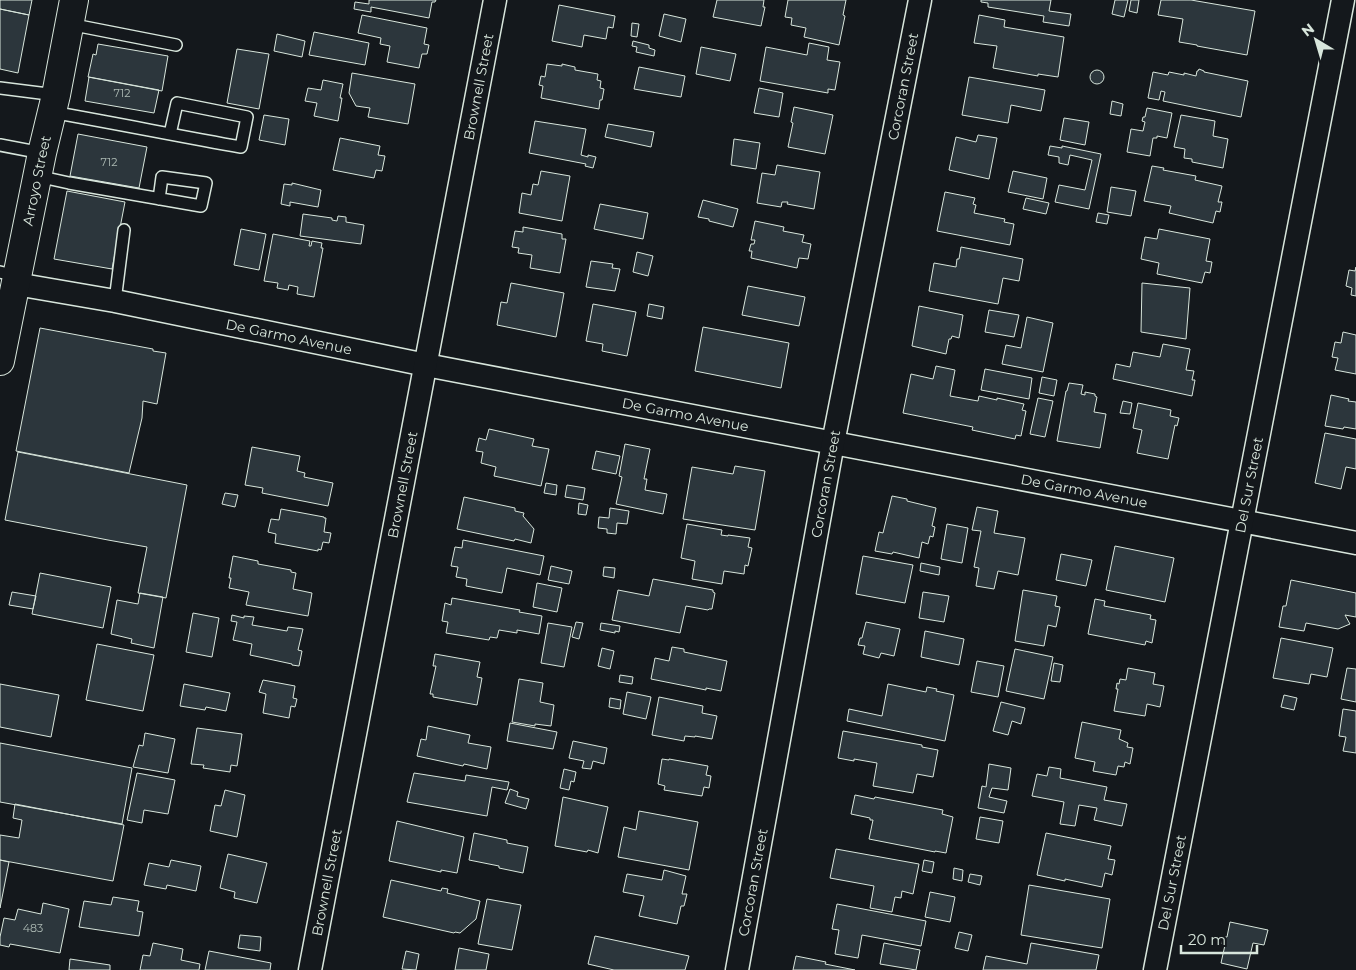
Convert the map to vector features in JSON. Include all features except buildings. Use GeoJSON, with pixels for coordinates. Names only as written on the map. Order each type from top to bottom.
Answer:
{"type":"FeatureCollection","features":[{"type":"Feature","properties":{"kind":"street","name":"Brownell Street"},"geometry":{"type":"LineString","coordinates":[[310,970],[495,0]]}},
{"type":"Feature","properties":{"kind":"street","name":"Corcoran Street"},"geometry":{"type":"LineString","coordinates":[[737,970],[834,443],[920,0]]}},
{"type":"Feature","properties":{"kind":"street","name":"Del Sur Street"},"geometry":{"type":"LineString","coordinates":[[1155,970],[1343,0]]}},
{"type":"Feature","properties":{"kind":"street","name":"Arroyo Street"},"geometry":{"type":"LineString","coordinates":[[0,361],[11,277],[40,164],[72,12]]}},
{"type":"Feature","properties":{"kind":"street","name":"De Garmo Avenue"},"geometry":{"type":"LineString","coordinates":[[11,277],[115,301],[426,365],[1356,543]]}},
{"type":"Feature","properties":{"kind":"lane"},"geometry":{"type":"LineString","coordinates":[[72,12],[176,45]]}},
{"type":"Feature","properties":{"kind":"lane"},"geometry":{"type":"LineString","coordinates":[[0,88],[170,134],[241,147],[247,117],[177,103],[170,134]]}},
{"type":"Feature","properties":{"kind":"lane"},"geometry":{"type":"LineString","coordinates":[[0,146],[40,164],[69,183],[159,199]]}},
{"type":"Feature","properties":{"kind":"lane"},"geometry":{"type":"LineString","coordinates":[[115,301],[124,230]]}}]}
